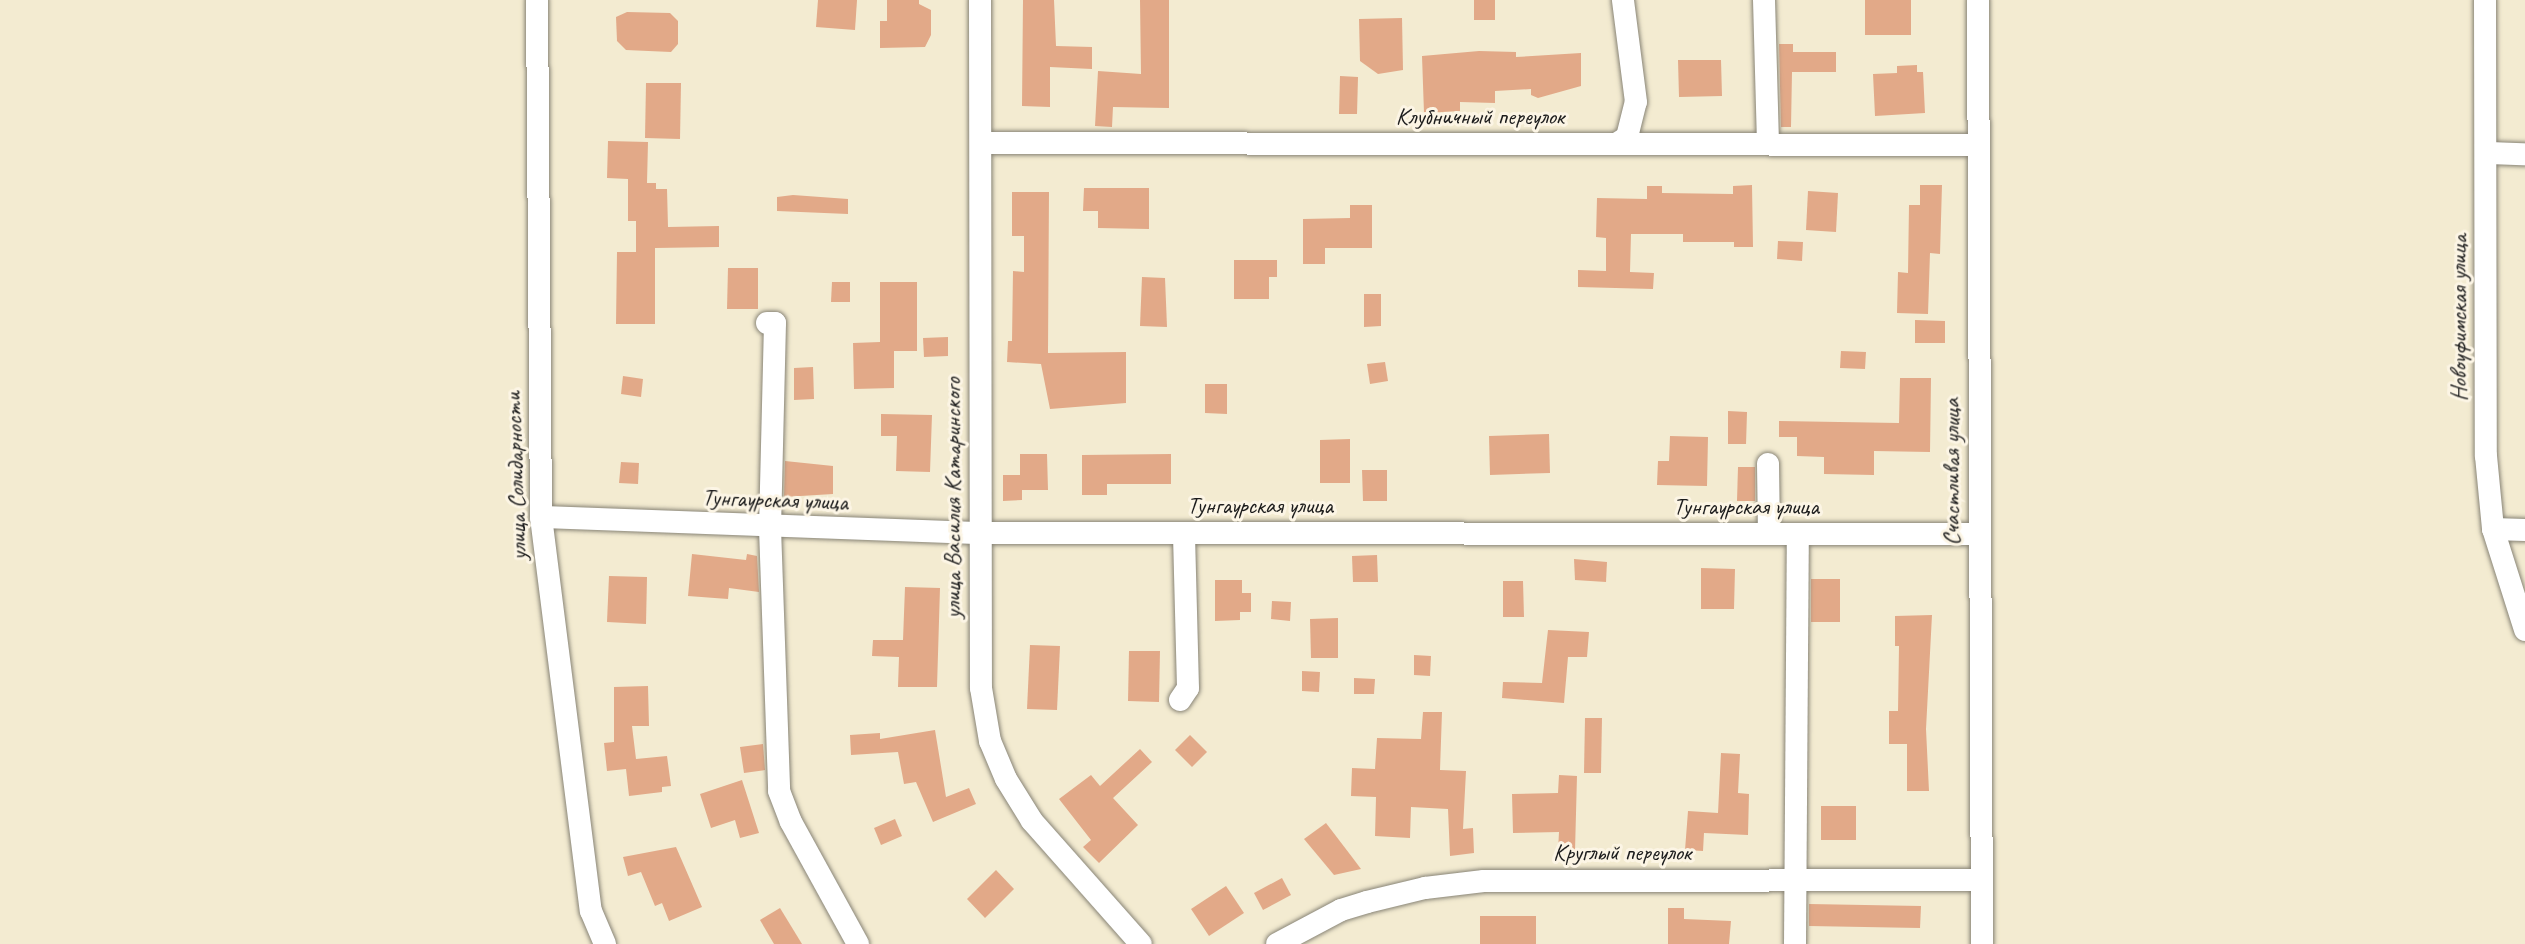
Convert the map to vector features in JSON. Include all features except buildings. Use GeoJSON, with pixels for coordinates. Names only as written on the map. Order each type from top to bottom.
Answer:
{"type":"FeatureCollection","features":[{"type":"Feature","properties":{"kind":"street","name":"улица Солидарности"},"geometry":{"type":"LineString","coordinates":[[537,0],[541,517],[591,911],[605,944]]}},
{"type":"Feature","properties":{"kind":"street","name":"улица Василия Катаринского"},"geometry":{"type":"LineString","coordinates":[[980,0],[981,688],[990,741],[1006,779],[1032,821],[1141,944]]}},
{"type":"Feature","properties":{"kind":"street"},"geometry":{"type":"LineString","coordinates":[[1616,144],[1627,137],[1636,102],[1623,0]]}},
{"type":"Feature","properties":{"kind":"street"},"geometry":{"type":"LineString","coordinates":[[1764,0],[1767,144]]}},
{"type":"Feature","properties":{"kind":"street","name":"Счастливая улица"},"geometry":{"type":"LineString","coordinates":[[1978,0],[1980,534],[1978,880],[1982,944]]}},
{"type":"Feature","properties":{"kind":"street","name":"Новоуфимская улица"},"geometry":{"type":"LineString","coordinates":[[2485,0],[2486,456],[2493,529],[2525,630]]}},
{"type":"Feature","properties":{"kind":"street","name":"Клубничный переулок"},"geometry":{"type":"LineString","coordinates":[[982,143],[1979,144]]}},
{"type":"Feature","properties":{"kind":"street"},"geometry":{"type":"LineString","coordinates":[[2487,153],[2525,154]]}},
{"type":"Feature","properties":{"kind":"street"},"geometry":{"type":"LineString","coordinates":[[767,323],[776,323],[770,528],[779,790],[791,822],[858,944]]}},
{"type":"Feature","properties":{"kind":"street"},"geometry":{"type":"LineString","coordinates":[[1768,464],[1769,534]]}},
{"type":"Feature","properties":{"kind":"street","name":"Тунгаурская улица"},"geometry":{"type":"LineString","coordinates":[[541,517],[770,528],[979,533],[1980,534]]}},
{"type":"Feature","properties":{"kind":"street"},"geometry":{"type":"LineString","coordinates":[[2493,529],[2525,530]]}},
{"type":"Feature","properties":{"kind":"street"},"geometry":{"type":"LineString","coordinates":[[1180,700],[1188,688],[1184,533]]}},
{"type":"Feature","properties":{"kind":"street"},"geometry":{"type":"LineString","coordinates":[[1795,944],[1798,534]]}},
{"type":"Feature","properties":{"kind":"street","name":"Круглый переулок"},"geometry":{"type":"LineString","coordinates":[[1277,944],[1341,910],[1425,888],[1484,881],[1978,880]]}}]}
